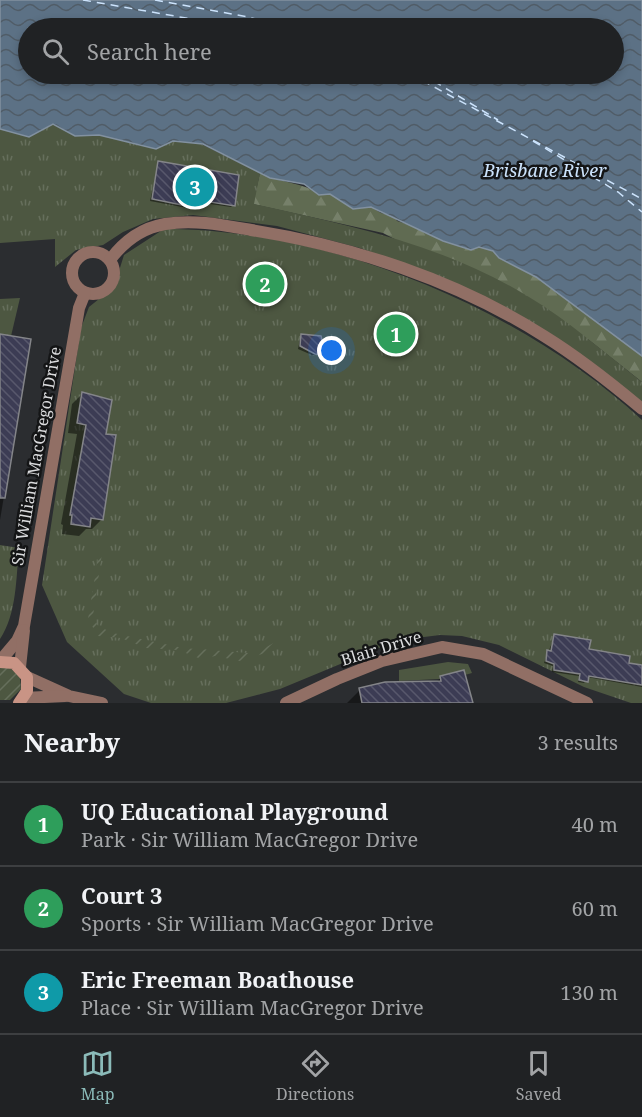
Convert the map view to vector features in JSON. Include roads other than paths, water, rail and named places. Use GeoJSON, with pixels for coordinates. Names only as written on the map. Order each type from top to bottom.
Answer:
{"type":"FeatureCollection","features":[{"type":"Feature","properties":{"kind":"street"},"geometry":{"type":"LineString","coordinates":[[110,260],[126,240],[162,224],[182,221],[248,229],[334,246],[441,284],[544,335],[642,409]]}},
{"type":"Feature","properties":{"kind":"street"},"geometry":{"type":"LineString","coordinates":[[94,251],[110,260],[114,272],[111,284],[101,293],[85,293],[79,289],[71,277],[75,260],[87,252],[94,251]]}},
{"type":"Feature","properties":{"kind":"street","name":"Sir William MacGregor Drive"},"geometry":{"type":"LineString","coordinates":[[24,672],[24,626],[79,308],[85,293]]}},
{"type":"Feature","properties":{"kind":"street","name":"Sir William MacGregor Drive"},"geometry":{"type":"LineString","coordinates":[[0,662],[24,626]]}},
{"type":"Feature","properties":{"kind":"street","name":"Blair Drive"},"geometry":{"type":"LineString","coordinates":[[286,703],[382,661],[442,647],[483,654],[587,703]]}},
{"type":"Feature","properties":{"kind":"street"},"geometry":{"type":"LineString","coordinates":[[0,662],[14,663],[24,672],[69,696],[102,703]]}},
{"type":"Feature","properties":{"kind":"street"},"geometry":{"type":"LineString","coordinates":[[24,672],[29,684],[22,700],[69,696]]}},
{"type":"Feature","properties":{"kind":"water","name":"Brisbane River"},"geometry":{"type":"Polygon","coordinates":[[[0,0],[642,0],[642,356],[536,277],[499,258],[493,251],[479,247],[471,250],[443,241],[371,207],[353,209],[330,194],[319,195],[304,184],[270,178],[203,144],[173,141],[156,149],[99,135],[75,136],[53,124],[29,137],[0,129],[0,0]]]}},
{"type":"Feature","properties":{"kind":"place","name":"Eric Freeman Boathouse"},"geometry":{"type":"Point","coordinates":[195,187]}},
{"type":"Feature","properties":{"kind":"place","name":"Court 3"},"geometry":{"type":"Point","coordinates":[265,284]}},
{"type":"Feature","properties":{"kind":"place","name":"UQ Educational Playground"},"geometry":{"type":"Point","coordinates":[396,334]}}]}
